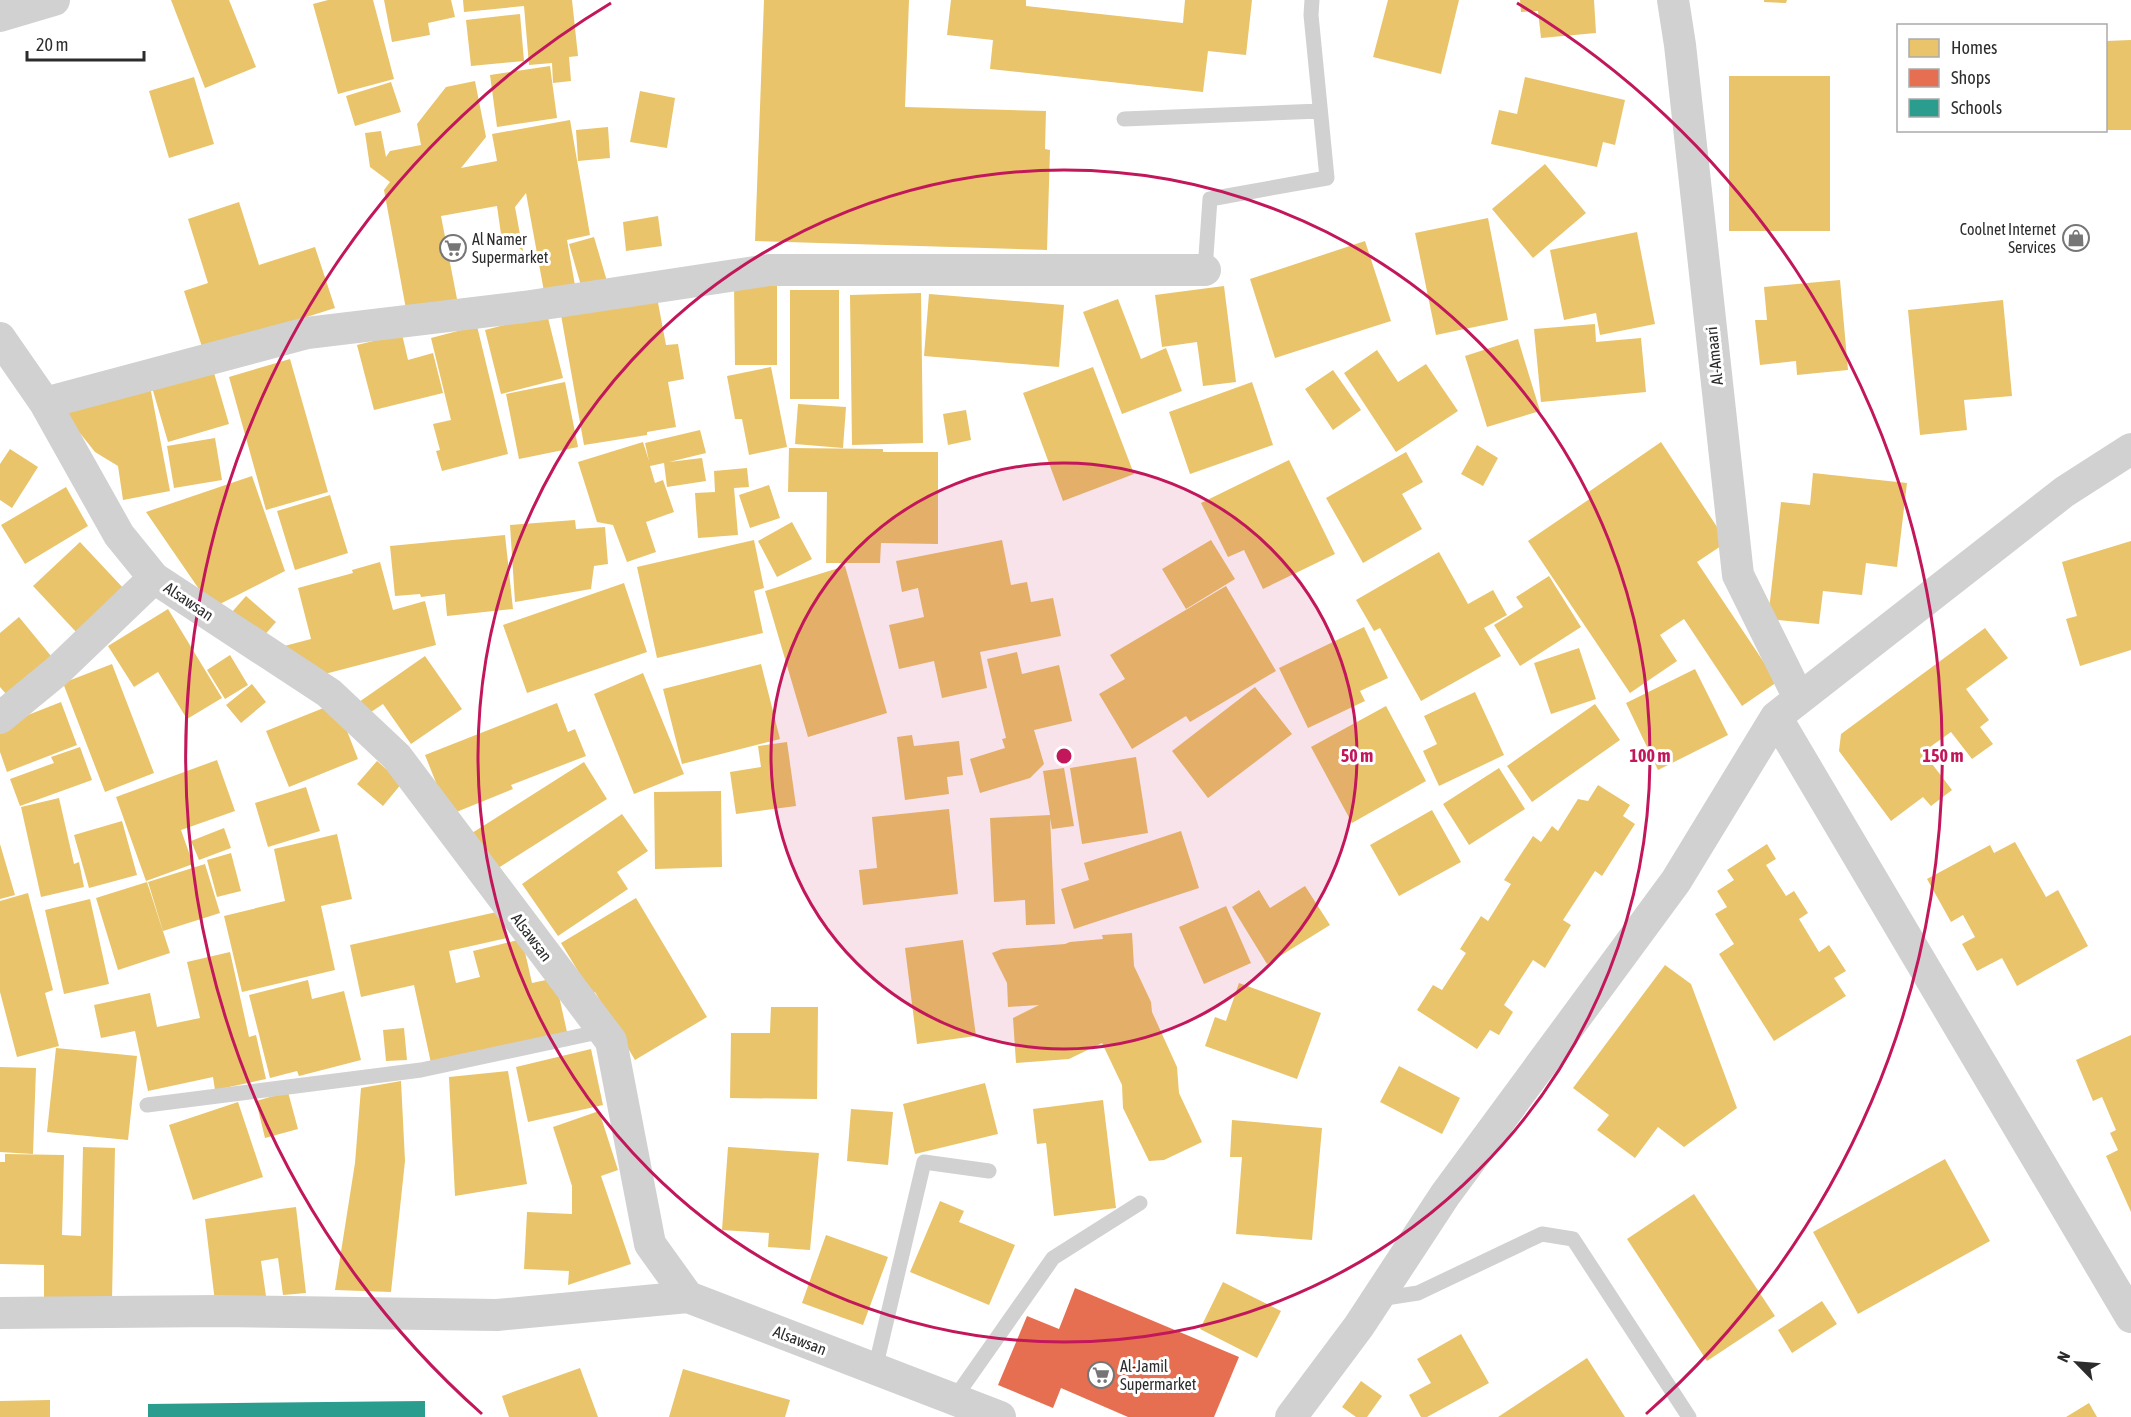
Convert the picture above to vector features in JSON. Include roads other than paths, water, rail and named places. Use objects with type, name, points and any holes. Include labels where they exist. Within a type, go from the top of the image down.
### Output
[{"type":"street","points":[[0,16],[54,0]]},
{"type":"street","name":"Al-Amaari","points":[[1673,0],[1680,45],[1738,575],[1788,707],[2131,1317]]},
{"type":"street","points":[[45,403],[307,333],[524,307],[769,270],[1205,270]]},
{"type":"street","points":[[0,338],[45,403],[119,535],[154,578]]},
{"type":"street","points":[[1291,1417],[1359,1326],[1445,1195],[1676,881],[1788,707],[2064,492],[2131,449]]},
{"type":"street","name":"Alsawsan","points":[[0,718],[56,672],[154,578],[329,693],[397,757],[610,1041],[650,1244],[688,1296],[1000,1417]]},
{"type":"street","points":[[0,1313],[219,1311],[497,1315],[688,1296]]},
{"type":"lane","points":[[1205,270],[1210,199],[1327,178],[1311,15],[1312,0]]},
{"type":"lane","points":[[1124,119],[1320,111]]},
{"type":"lane","points":[[147,1105],[422,1070],[603,1031]]},
{"type":"lane","points":[[875,1369],[924,1162],[989,1171]]},
{"type":"lane","points":[[954,1399],[1053,1258],[1140,1203]]},
{"type":"lane","points":[[1377,1299],[1418,1293],[1542,1234],[1573,1239],[1689,1417]]},
{"type":"place","name":"Coolnet Internet Services","points":[[2076,238]]},
{"type":"place","name":"Al Namer Supermarket","points":[[453,248]]},
{"type":"place","name":"Al-Jamil Supermarket","points":[[1101,1375]]}]
